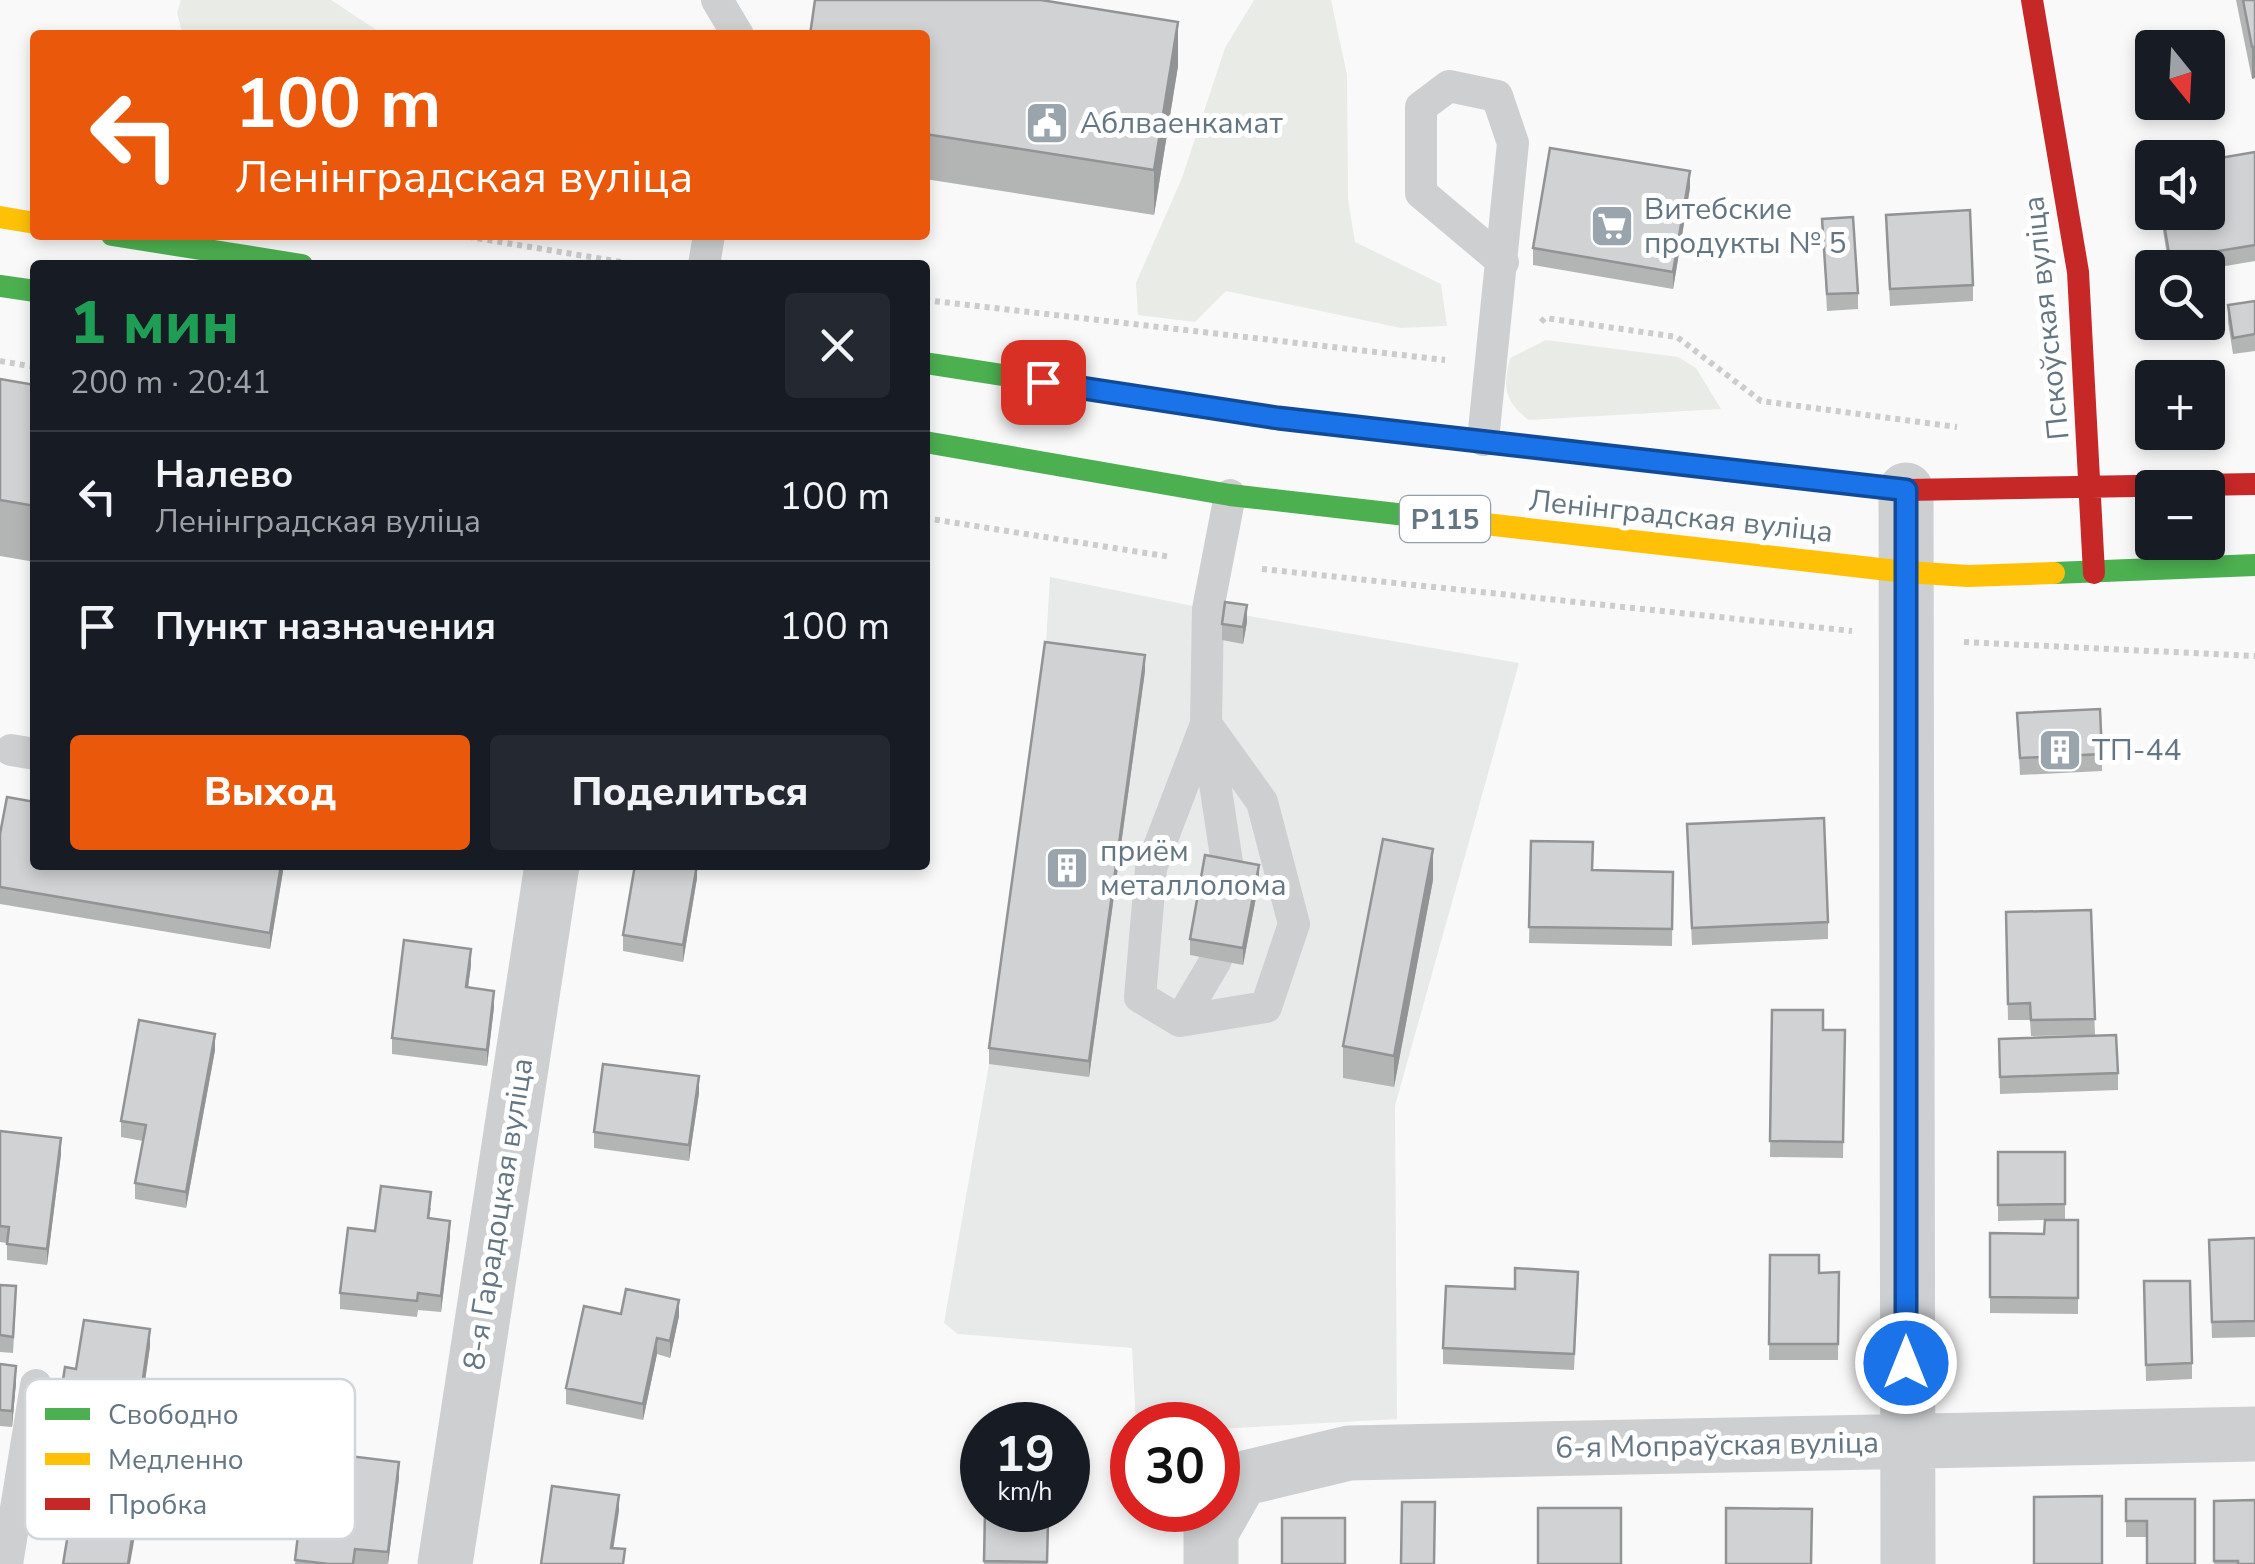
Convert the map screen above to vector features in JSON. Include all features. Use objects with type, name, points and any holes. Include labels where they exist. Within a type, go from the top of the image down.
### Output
[{"type":"main road","name":"Пскоўская вуліца","points":[[2032,0],[2078,272],[2094,573]]},
{"type":"main road","points":[[0,217],[30,222]]},
{"type":"main road","points":[[144,240],[270,260]]},
{"type":"main road","points":[[0,286],[30,291]]},
{"type":"main road","name":"Ленінградская вуліца","points":[[930,364],[1278,418],[1906,490],[2255,484]]},
{"type":"main road","name":"Ленінградская вуліца","points":[[930,443],[1230,495],[1906,572],[1968,576],[2255,566]]},
{"type":"street","points":[[1906,490],[1908,1564]]},
{"type":"street","name":"8-я Гарадоцкая вуліца","points":[[445,1564],[551,870]]},
{"type":"street","name":"6-я Мопраўская вуліца","points":[[1211,1564],[1212,1532],[1241,1480],[1348,1453],[2255,1434]]},
{"type":"lane","points":[[716,0],[735,30]]},
{"type":"lane","points":[[1484,440],[1503,262],[1512,144],[1497,96],[1450,86],[1421,107],[1420,193],[1503,262]]},
{"type":"lane","points":[[1229,876],[1206,724],[1208,609],[1230,495]]},
{"type":"lane","points":[[1206,724],[1262,802],[1294,924],[1266,1007],[1180,1021],[1140,997],[1151,868],[1206,724]]},
{"type":"lane","points":[[1180,1021],[1216,960]]},
{"type":"lane","points":[[7,1564],[25,1453]]},
{"type":"path","points":[[488,240],[609,260]]},
{"type":"path","points":[[0,361],[30,366]]},
{"type":"path","points":[[930,519],[1216,564],[1907,639],[2255,656]]},
{"type":"shaded area","points":[[181,0],[331,0],[376,30],[182,30],[177,13]]},
{"type":"shaded area","points":[[1254,0],[1331,0],[1347,75],[1348,199],[1355,242],[1441,284],[1447,326],[1401,328],[1226,291],[1195,322],[1138,315],[1136,283],[1182,178],[1225,48]]},
{"type":"shaded area","points":[[1546,340],[1678,357],[1696,368],[1721,409],[1529,420],[1510,400],[1506,378],[1510,358]]},
{"type":"shaded area","points":[[1050,577],[1519,663],[1395,1106],[1397,1419],[1240,1428],[1240,1402],[1135,1402],[1132,1348],[958,1334],[944,1323],[989,1064],[1045,658]]},
{"type":"building","name":"Аблваенкамат","points":[[815,0],[1041,0],[1178,22],[1154,170],[930,135],[930,30],[811,30]]},
{"type":"building","points":[[2243,0],[2255,0],[2255,47],[2252,47]]},
{"type":"building","name":"Витебские продукты № 5","points":[[1550,148],[1690,171],[1673,272],[1533,248]]},
{"type":"building","points":[[2255,152],[2255,245],[2225,250],[2168,250],[2165,230],[2225,230],[2225,157]]},
{"type":"building","points":[[1970,210],[1973,285],[1890,289],[1886,215]]},
{"type":"building","points":[[1853,217],[1858,293],[1827,294],[1822,219]]},
{"type":"building","points":[[2255,301],[2255,334],[2233,338],[2228,305]]},
{"type":"building","points":[[0,379],[30,384],[30,505],[0,500]]},
{"type":"building","points":[[1225,602],[1247,605],[1243,627],[1222,624]]},
{"type":"building","name":"приём металлолома","points":[[1045,642],[1145,655],[1089,1061],[989,1048]]},
{"type":"building","name":"ТП-44","points":[[2100,709],[2102,754],[2020,758],[2017,713]]},
{"type":"building","points":[[7,797],[30,801],[30,870],[280,870],[270,933],[0,887],[0,834]]},
{"type":"building","points":[[1824,818],[1828,922],[1692,928],[1687,824]]},
{"type":"building","points":[[1383,839],[1433,849],[1394,1056],[1343,1046]]},
{"type":"building","points":[[1531,841],[1593,842],[1592,870],[1673,872],[1672,929],[1529,927]]},
{"type":"building","points":[[1205,855],[1259,865],[1243,948],[1190,939]]},
{"type":"building","points":[[634,870],[696,870],[683,945],[623,935]]},
{"type":"building","points":[[2091,910],[2095,1019],[2031,1020],[2030,1003],[2008,1004],[2006,912]]},
{"type":"building","points":[[404,940],[471,949],[466,987],[494,991],[487,1050],[392,1038]]},
{"type":"building","points":[[1772,1010],[1823,1010],[1823,1030],[1845,1030],[1843,1142],[1770,1141]]},
{"type":"building","points":[[139,1020],[215,1034],[186,1192],[135,1183],[146,1125],[121,1121]]},
{"type":"building","points":[[2116,1035],[2118,1073],[2000,1077],[1999,1039]]},
{"type":"building","points":[[603,1064],[699,1076],[689,1145],[594,1132]]},
{"type":"building","points":[[0,1131],[61,1138],[47,1249],[7,1244],[9,1227],[0,1226]]},
{"type":"building","points":[[1998,1152],[2065,1152],[2065,1204],[1998,1205]]},
{"type":"building","points":[[381,1186],[431,1192],[428,1218],[450,1221],[441,1296],[418,1293],[417,1301],[340,1293],[348,1228],[375,1231]]},
{"type":"building","points":[[2045,1220],[2078,1220],[2078,1298],[1990,1297],[1990,1233],[2044,1234]]},
{"type":"building","points":[[2255,1238],[2255,1321],[2212,1322],[2209,1240]]},
{"type":"building","points":[[1770,1255],[1819,1255],[1819,1273],[1839,1272],[1838,1344],[1769,1344]]},
{"type":"building","points":[[1515,1268],[1578,1272],[1574,1354],[1443,1348],[1446,1286],[1515,1289]]},
{"type":"building","points":[[2144,1281],[2190,1281],[2192,1363],[2146,1365]]},
{"type":"building","points":[[0,1285],[16,1286],[13,1337],[0,1335]]},
{"type":"building","points":[[626,1289],[679,1300],[670,1341],[657,1338],[643,1404],[566,1388],[584,1306],[621,1314]]},
{"type":"building","points":[[84,1320],[150,1329],[143,1379],[63,1379],[65,1367],[76,1369]]},
{"type":"building","points":[[0,1364],[16,1366],[12,1411],[0,1410]]},
{"type":"building","points":[[355,1457],[399,1462],[388,1552],[355,1549],[353,1564],[295,1560],[298,1539],[355,1539]]},
{"type":"building","points":[[552,1486],[619,1495],[611,1548],[625,1549],[623,1564],[541,1564]]},
{"type":"building","points":[[2102,1496],[2102,1564],[2034,1564],[2034,1497]]},
{"type":"building","points":[[2126,1499],[2195,1499],[2195,1564],[2147,1564],[2147,1521],[2126,1521]]},
{"type":"building","points":[[2255,1500],[2255,1564],[2214,1561],[2214,1501]]},
{"type":"building","points":[[1402,1502],[1435,1502],[1434,1564],[1401,1564]]},
{"type":"building","points":[[1538,1508],[1621,1508],[1621,1564],[1538,1564]]},
{"type":"building","points":[[1726,1508],[1812,1509],[1811,1564],[1726,1564]]},
{"type":"building","points":[[1282,1518],[1345,1518],[1345,1564],[1282,1564]]},
{"type":"building","points":[[985,1532],[1048,1532],[1047,1562],[984,1561]]},
{"type":"building","points":[[67,1539],[132,1539],[128,1564],[63,1564]]},
{"type":"traffic: fast","points":[[144,240],[270,260]]},
{"type":"traffic: fast","points":[[0,286],[30,290]]},
{"type":"traffic: fast","points":[[930,364],[1279,418],[1724,469]]},
{"type":"traffic: fast","points":[[930,443],[1230,495],[1441,519]]},
{"type":"traffic: fast","points":[[2054,573],[2255,565]]},
{"type":"traffic: slow","points":[[0,217],[30,222]]},
{"type":"traffic: slow","points":[[1441,519],[1906,572],[1968,576],[2054,573]]},
{"type":"traffic: jam","points":[[2032,0],[2078,272],[2094,573]]},
{"type":"traffic: jam","points":[[1724,469],[1906,490],[2255,484]]},
{"type":"place","name":"Аблваенкамат","points":[[1047,123]]},
{"type":"place","name":"Витебские продукты № 5","points":[[1612,226]]},
{"type":"place","name":"ТП-44","points":[[2060,750]]},
{"type":"place","name":"приём металлолома","points":[[1067,868]]},
{"type":"route","points":[[1043,382],[1278,418],[1774,471],[1906,490],[1906,1363]]}]
